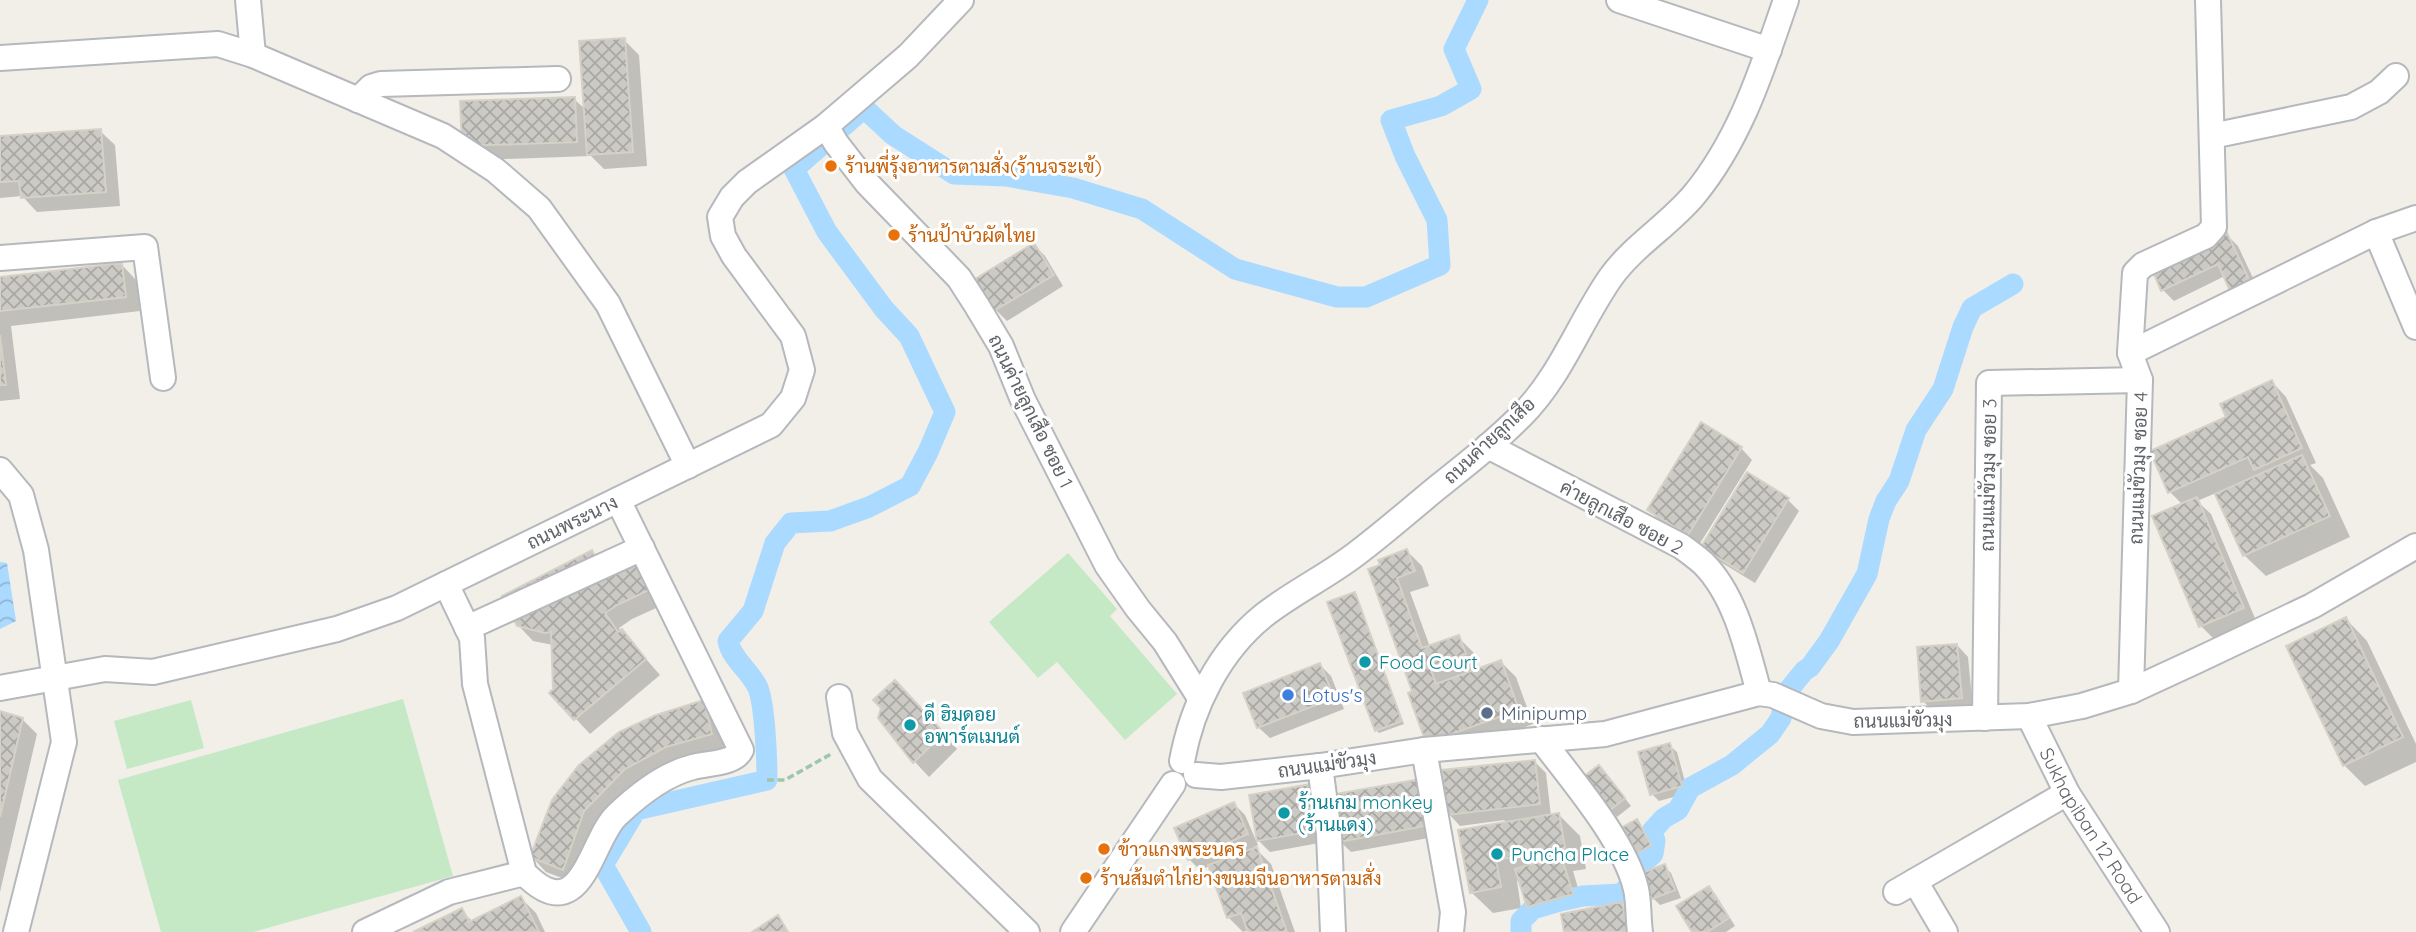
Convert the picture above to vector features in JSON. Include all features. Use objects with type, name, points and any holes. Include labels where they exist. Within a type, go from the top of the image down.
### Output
[{"type":"street","points":[[248,0],[253,55]]},
{"type":"street","points":[[831,134],[961,0]]},
{"type":"street","points":[[1619,0],[1769,50]]},
{"type":"street","name":"ถนนค่ายลูกเสือ","points":[[1184,773],[1187,733],[1200,698],[1225,657],[1263,616],[1354,555],[1488,446],[1524,413],[1549,380],[1622,262],[1693,196],[1729,145],[1751,102],[1786,0]]},
{"type":"street","name":"ถนนแม่ขัวมุง ซอย 4","points":[[2131,691],[2140,380],[2130,354],[2135,273],[2143,265],[2206,236],[2214,227],[2208,0]]},
{"type":"street","points":[[0,58],[218,44],[253,55],[443,136],[495,170],[539,208],[608,304],[688,466]]},
{"type":"street","points":[[2212,136],[2351,107],[2379,92],[2396,76]]},
{"type":"street","points":[[358,100],[371,87],[381,84],[558,79]]},
{"type":"street","name":"ถนนพระนาง","points":[[0,688],[104,669],[153,671],[337,629],[397,608],[771,425],[793,398],[802,370],[793,336],[734,256],[723,236],[720,218],[732,197],[747,182],[831,134]]},
{"type":"street","name":"ถนนค่ายลูกเสือ ซอย 1","points":[[831,134],[867,183],[959,278],[978,306],[1001,345],[1023,400],[1107,565],[1165,642],[1200,698]]},
{"type":"street","points":[[2130,354],[2376,232],[2416,218]]},
{"type":"street","points":[[2376,232],[2416,327]]},
{"type":"street","points":[[0,258],[145,247],[163,378]]},
{"type":"street","name":"ถนนแม่ขัวมุง ซอย 3","points":[[1984,718],[1989,383],[2140,380]]},
{"type":"street","name":"ค่ายลูกเสือ ซอย 2","points":[[1488,446],[1681,546],[1703,563],[1719,584],[1733,611],[1759,693]]},
{"type":"street","points":[[0,470],[36,550],[57,679],[64,742],[16,932]]},
{"type":"street","points":[[446,584],[472,638],[475,684],[524,873],[542,891],[549,894],[556,895],[572,889],[584,878],[615,817],[668,775],[691,767],[732,759],[740,753],[741,746],[618,500]]},
{"type":"street","name":"ถนนแม่ขัวมุง","points":[[1184,773],[1221,777],[1320,766],[1424,750],[1605,734],[1759,693],[1773,695],[1821,716],[1853,722],[2029,716],[2082,706],[2131,691],[2312,606],[2416,546]]},
{"type":"street","points":[[467,628],[642,548]]},
{"type":"street","points":[[839,696],[845,733],[870,779],[1027,932]]},
{"type":"street","name":"Sukhapiban 12 Road","points":[[2029,716],[2067,793],[2157,932]]},
{"type":"street","points":[[1541,739],[1589,801],[1622,854],[1636,888],[1640,932]]},
{"type":"street","points":[[1424,750],[1453,912],[1451,932]]},
{"type":"street","points":[[1320,766],[1329,834],[1333,932]]},
{"type":"street","points":[[1073,932],[1184,773]]},
{"type":"street","points":[[1945,932],[1906,887],[2067,793]]},
{"type":"street","points":[[365,932],[449,892],[524,873]]},
{"type":"path","points":[[767,780],[785,779],[850,743]]},
{"type":"green space","points":[[1068,553],[1117,609],[1110,616],[1177,694],[1125,740],[1057,662],[1038,678],[989,622]]},
{"type":"green space","points":[[403,699],[453,876],[253,932],[161,932],[118,780]]},
{"type":"green space","points":[[191,700],[204,748],[127,769],[114,721]]},
{"type":"water","points":[[0,562],[7,563],[16,621],[0,629]]},
{"type":"building","points":[[625,38],[633,152],[587,155],[579,41]]},
{"type":"building","points":[[575,97],[577,142],[462,146],[460,101]]},
{"type":"building","points":[[101,129],[106,192],[21,198],[19,181],[0,182],[0,136]]},
{"type":"building","points":[[2227,233],[2251,284],[2231,293],[2218,264],[2161,291],[2152,269]]},
{"type":"building","points":[[1034,243],[1054,275],[994,311],[975,279]]},
{"type":"building","points":[[122,263],[126,297],[0,311],[0,277]]},
{"type":"building","points":[[0,335],[6,385],[0,385]]},
{"type":"building","points":[[2272,380],[2302,448],[2254,470],[2248,457],[2168,493],[2150,451],[2226,417],[2220,404]]},
{"type":"building","points":[[1701,422],[1742,447],[1688,535],[1647,510]]},
{"type":"building","points":[[2302,455],[2330,516],[2243,556],[2215,494]]},
{"type":"building","points":[[1747,472],[1789,498],[1743,573],[1701,547]]},
{"type":"building","points":[[2197,497],[2244,608],[2199,627],[2152,516]]},
{"type":"building","points":[[1407,549],[1415,571],[1397,578],[1422,648],[1459,635],[1466,654],[1430,667],[1436,684],[1501,660],[1519,710],[1426,743],[1408,693],[1412,691],[1368,569],[1380,565],[1378,560]]},
{"type":"building","points":[[592,550],[599,565],[633,550],[651,589],[605,613],[618,632],[622,629],[646,659],[574,720],[549,693],[553,689],[551,632],[517,626],[502,596]]},
{"type":"building","name":"Food Court","points":[[1355,592],[1402,721],[1375,731],[1327,602]]},
{"type":"building","points":[[2346,617],[2403,737],[2343,766],[2286,646]]},
{"type":"building","points":[[1957,644],[1962,698],[1921,702],[1917,647]]},
{"type":"building","name":"Lotus's","points":[[1320,663],[1334,698],[1257,728],[1243,693]]},
{"type":"building","name":"ดี ฮิมดอย อพาร์ตเมนต์","points":[[895,680],[944,733],[913,763],[878,718],[881,708],[873,700]]},
{"type":"building","points":[[704,700],[712,734],[666,747],[625,769],[584,811],[563,870],[530,857],[552,800],[579,765],[619,732],[656,715]]},
{"type":"building","points":[[0,711],[23,718],[0,817]]},
{"type":"building","points":[[1670,743],[1682,786],[1650,795],[1638,752]]},
{"type":"building","points":[[1535,760],[1540,804],[1447,815],[1442,770]]},
{"type":"building","points":[[1599,765],[1625,798],[1609,811],[1583,777]]},
{"type":"building","points":[[1421,779],[1430,825],[1339,842],[1330,795]]},
{"type":"building","name":"ร้านเกม monkey (ร้านแดง)","points":[[1311,784],[1319,830],[1257,841],[1249,795]]},
{"type":"building","points":[[1234,802],[1248,834],[1188,860],[1174,828]]},
{"type":"building","name":"Puncha Place","points":[[1559,813],[1565,848],[1496,860],[1501,887],[1470,893],[1458,830]]},
{"type":"building","points":[[1637,819],[1651,845],[1636,854],[1621,828]]},
{"type":"building","points":[[1257,847],[1287,932],[1248,932],[1241,913],[1227,918],[1208,865]]},
{"type":"building","points":[[1561,855],[1573,894],[1527,907],[1515,869]]},
{"type":"building","points":[[1665,864],[1675,890],[1652,899],[1642,873]]},
{"type":"building","points":[[1709,886],[1729,918],[1707,932],[1692,932],[1676,906]]},
{"type":"building","points":[[521,896],[539,932],[413,932],[462,908],[469,922]]},
{"type":"building","points":[[1622,902],[1628,932],[1564,932],[1561,914]]},
{"type":"building","points":[[778,915],[788,932],[752,932]]},
{"type":"waterway","points":[[641,932],[603,865],[636,810],[767,780],[760,693],[728,641],[753,611],[775,543],[791,523],[830,521],[869,507],[910,486],[945,412],[909,336],[884,309],[827,232],[794,169],[864,108],[893,135],[954,174],[1006,176],[1073,188],[1142,209],[1235,269],[1337,297],[1366,297],[1440,265],[1437,220],[1405,156],[1391,120],[1441,106],[1471,89],[1454,49],[1478,0]]},
{"type":"waterway","points":[[1787,692],[1829,641],[1867,574],[1879,519],[1886,501],[1899,481],[1916,430],[1943,389],[1972,308],[2013,284]]},
{"type":"waterway","points":[[1521,932],[1521,921],[1533,909],[1583,896],[1621,894],[1633,882],[1638,867],[1653,854],[1655,841],[1652,831],[1664,818],[1678,810],[1690,788],[1732,765],[1770,734],[1781,718],[1783,707]]},
{"type":"place","name":"ร้านพี่รุ้งอาหารตามสั่ง(ร้านจระเข้)","points":[[831,166]]},
{"type":"place","name":"ร้านป้าบัวผัดไทย","points":[[894,235]]},
{"type":"place","name":"Food Court","points":[[1365,662]]},
{"type":"place","name":"Lotus's","points":[[1288,695]]},
{"type":"place","name":"Minipump","points":[[1487,713]]},
{"type":"place","name":"ดี ฮิมดอย อพาร์ตเมนต์","points":[[910,725]]},
{"type":"place","name":"ร้านเกม monkey (ร้านแดง)","points":[[1284,813]]},
{"type":"place","name":"ข้าวแกงพระนคร","points":[[1104,849]]},
{"type":"place","name":"Puncha Place","points":[[1497,854]]},
{"type":"place","name":"ร้านส้มตำไก่ย่างขนมจีนอาหารตามสั่ง","points":[[1086,878]]}]
